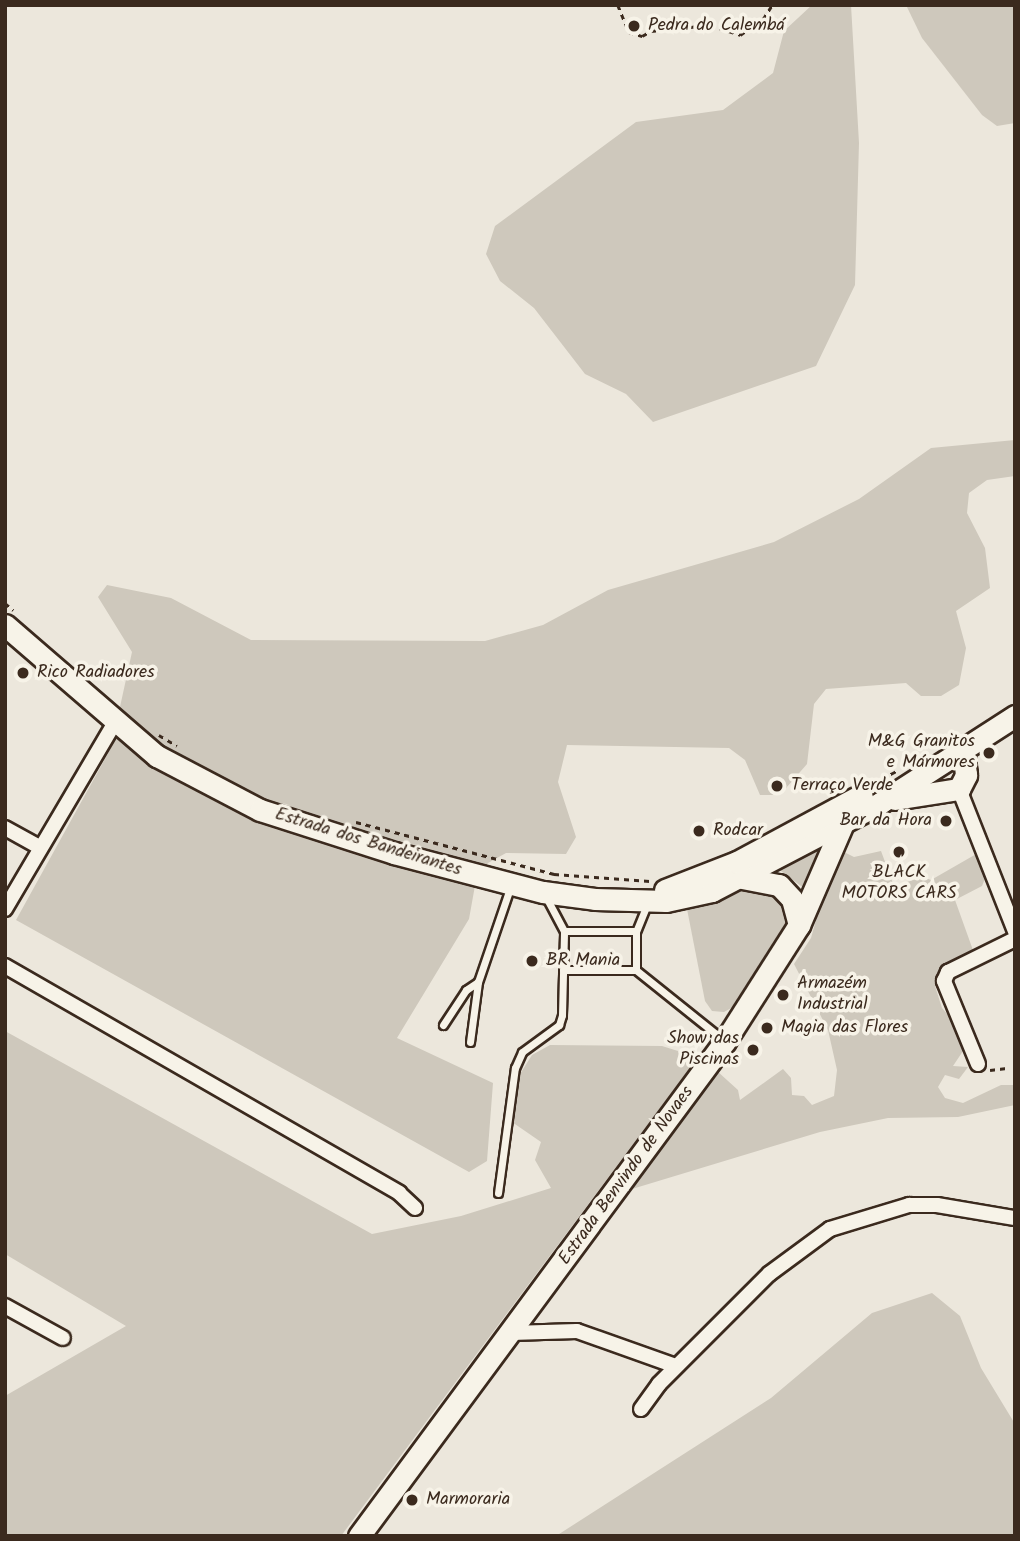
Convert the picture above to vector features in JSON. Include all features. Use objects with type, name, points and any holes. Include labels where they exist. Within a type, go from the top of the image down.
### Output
[{"type":"main road","name":"Estrada dos Bandeirantes","points":[[10,619],[116,722],[157,756],[260,810],[544,892],[648,902],[688,898],[740,878],[842,824],[871,794]]},
{"type":"main road","name":"Estrada dos Bandeirantes","points":[[622,900],[702,878],[871,794],[947,764],[963,748],[1015,716]]},
{"type":"main road","points":[[871,794],[959,789],[967,775],[963,748]]},
{"type":"main road","name":"Estrada Benvindo de Novaes","points":[[359,1536],[725,1041],[799,925],[842,824]]},
{"type":"main road","points":[[740,878],[757,877],[779,885],[792,899],[799,925]]},
{"type":"street","points":[[5,909],[39,847],[116,722]]},
{"type":"street","points":[[959,789],[1015,931]]},
{"type":"street","points":[[5,828],[39,847]]},
{"type":"street","points":[[978,1064],[944,981],[948,972],[1015,939]]},
{"type":"street","points":[[5,966],[398,1193],[415,1209]]},
{"type":"street","points":[[641,1409],[676,1366],[769,1273],[830,1229],[916,1205],[1015,1218]]},
{"type":"street","points":[[9,1313],[63,1338]]},
{"type":"street","points":[[511,1333],[577,1331],[676,1366]]},
{"type":"lane","points":[[470,1042],[478,982],[512,884]]},
{"type":"lane","points":[[498,1194],[515,1068],[534,1041],[559,1025],[564,931],[544,892]]},
{"type":"lane","points":[[636,970],[636,931],[648,902]]},
{"type":"lane","points":[[564,931],[636,931]]},
{"type":"lane","points":[[564,970],[636,970],[725,1041]]},
{"type":"lane","points":[[443,1025],[466,990],[478,982]]},
{"type":"path","points":[[618,5],[629,32],[642,36],[651,31],[710,25],[740,35],[763,19],[772,5]]},
{"type":"path","points":[[5,603],[10,619]]},
{"type":"path","points":[[149,728],[180,748]]},
{"type":"path","points":[[871,794],[907,765]]},
{"type":"path","points":[[348,821],[554,874],[660,881]]},
{"type":"path","points":[[978,1064],[989,1070],[1007,1068]]},
{"type":"shaded area","points":[[812,5],[851,5],[859,143],[855,285],[816,366],[653,422],[626,394],[585,374],[534,308],[500,281],[486,254],[495,226],[636,122],[723,110],[773,73],[784,31]]},
{"type":"shaded area","points":[[906,5],[1015,5],[1015,123],[997,126],[982,115],[922,38]]},
{"type":"shaded area","points":[[1015,440],[1015,476],[987,480],[969,493],[967,513],[985,548],[990,588],[956,611],[966,648],[959,685],[941,696],[921,696],[906,683],[826,689],[814,704],[807,764],[780,795],[760,795],[745,760],[729,748],[567,745],[558,782],[576,837],[566,854],[506,853],[488,863],[476,880],[469,919],[397,1038],[493,1083],[487,1161],[469,1172],[16,920],[111,748],[132,652],[98,597],[107,585],[171,598],[251,640],[485,641],[543,625],[608,590],[774,542],[859,499],[931,448]]},
{"type":"shaded area","points":[[834,833],[805,889],[773,865]]},
{"type":"shaded area","points":[[881,851],[894,886],[923,877],[931,880],[978,853],[986,876],[982,886],[955,900],[974,953],[936,974],[935,986],[942,1008],[955,1023],[963,1051],[953,1066],[968,1067],[959,1079],[945,1075],[938,1087],[945,1098],[963,1103],[1001,1085],[1015,1085],[1015,1105],[958,1117],[888,1118],[820,1132],[632,1189],[717,1071],[738,1090],[740,1100],[783,1069],[791,1078],[792,1095],[804,1096],[812,1105],[834,1096],[837,1070],[828,1030],[794,964],[811,938],[823,895],[844,852],[854,857]]},
{"type":"shaded area","points":[[763,884],[784,894],[789,926],[735,1006],[724,1012],[712,1011],[705,1001],[687,909],[693,903]]},
{"type":"shaded area","points":[[5,1031],[372,1234],[461,1216],[551,1188],[535,1160],[541,1142],[512,1122],[520,1074],[532,1055],[550,1045],[662,1046],[678,1051],[692,1065],[341,1536],[5,1536],[5,1396],[126,1326],[5,1254]]},
{"type":"shaded area","points":[[932,1293],[960,1316],[981,1368],[1015,1424],[1015,1536],[556,1536],[771,1398],[872,1313]]},
{"type":"place","name":"Pedra do Calembá","points":[[634,26]]},
{"type":"place","name":"Rico Radiadores","points":[[23,673]]},
{"type":"place","name":"M&G Granitos e Mármores","points":[[989,753]]},
{"type":"place","name":"Terraço Verde","points":[[777,786]]},
{"type":"place","name":"Bar da Hora","points":[[946,821]]},
{"type":"place","name":"Rodcar","points":[[699,831]]},
{"type":"place","name":"BLACK MOTORS CARS","points":[[899,852]]},
{"type":"place","name":"BR Mania","points":[[532,961]]},
{"type":"place","name":"Armazém Industrial","points":[[783,995]]},
{"type":"place","name":"Magia das Flores","points":[[767,1028]]},
{"type":"place","name":"Show das Piscinas","points":[[753,1050]]},
{"type":"place","name":"Marmoraria","points":[[412,1500]]}]
